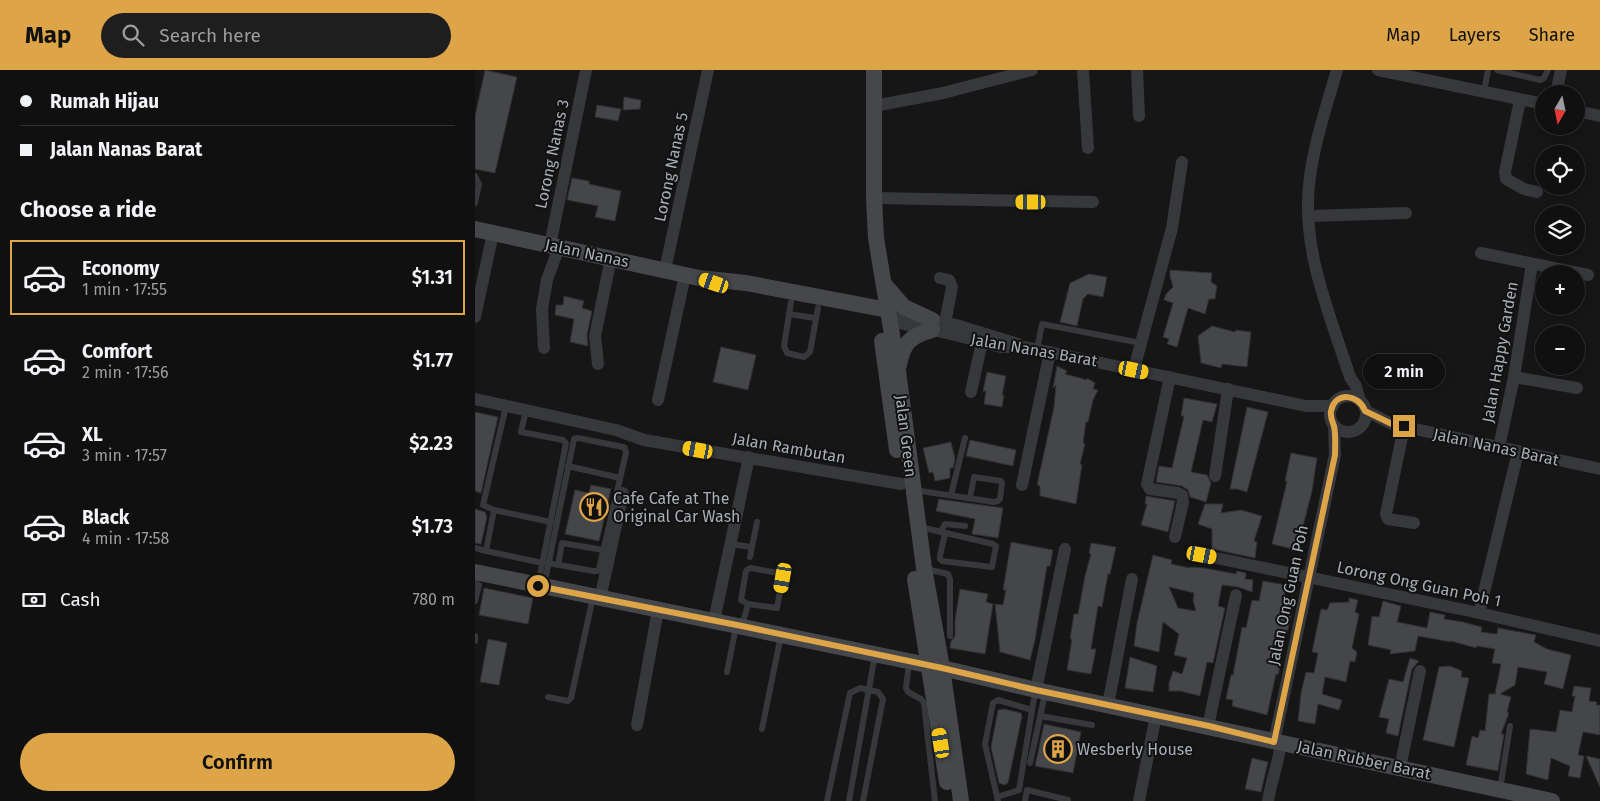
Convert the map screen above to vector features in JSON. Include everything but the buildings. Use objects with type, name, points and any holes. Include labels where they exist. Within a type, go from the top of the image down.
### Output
[{"type":"main road","name":"Jalan Green","points":[[863,70],[863,200],[883,315],[935,667],[961,801]]},
{"type":"main road","name":"Jalan Green","points":[[874,70],[874,198],[883,282],[883,315],[898,372],[907,487],[919,527],[951,801]]},
{"type":"main road","name":"Jalan Nanas","points":[[475,229],[692,276],[746,283],[883,315]]},
{"type":"main road","name":"Jalan Nanas","points":[[692,276],[790,308],[817,313],[883,315]]},
{"type":"main road","points":[[883,282],[903,307],[936,324]]},
{"type":"main road","points":[[898,372],[902,350],[908,341],[936,324]]},
{"type":"main road","name":"Jalan Rubber Barat","points":[[475,572],[875,654],[1551,801]]},
{"type":"street","name":"Lorong Nanas 3","points":[[544,348],[542,308],[586,70]]},
{"type":"street","name":"Lorong Nanas 5","points":[[665,270],[708,70]]},
{"type":"street","points":[[874,106],[943,93],[1001,74],[1031,70]]},
{"type":"street","points":[[1083,70],[1088,148]]},
{"type":"street","points":[[1137,70],[1139,116]]},
{"type":"street","points":[[1337,70],[1314,150],[1309,186],[1309,231],[1316,270],[1350,378],[1356,386],[1363,406],[1366,417],[1357,429],[1342,431],[1333,423],[1331,411],[1337,400],[1344,397],[1355,398],[1363,406]]},
{"type":"street","points":[[1378,70],[1535,102]]},
{"type":"street","points":[[1558,85],[1561,70]]},
{"type":"street","points":[[1520,100],[1505,172],[1506,179],[1524,189],[1535,192]]},
{"type":"street","points":[[1585,113],[1600,116]]},
{"type":"street","points":[[1134,370],[1172,228],[1182,162]]},
{"type":"street","points":[[874,198],[1093,202]]},
{"type":"street","points":[[1309,216],[1406,213]]},
{"type":"street","points":[[475,316],[493,233]]},
{"type":"street","name":"Jalan Happy Garden","points":[[1481,253],[1588,275]]},
{"type":"street","points":[[598,364],[595,336],[611,258]]},
{"type":"street","name":"Jalan Happy Garden","points":[[1499,447],[1514,376],[1532,264]]},
{"type":"street","points":[[657,400],[692,276]]},
{"type":"street","points":[[936,324],[951,287],[949,280],[940,278]]},
{"type":"street","points":[[883,315],[936,324],[1031,348]]},
{"type":"street","name":"Jalan Nanas Barat","points":[[936,324],[982,342],[1001,347],[1031,348],[1306,406],[1333,406]]},
{"type":"street","points":[[971,392],[982,342]]},
{"type":"street","points":[[1022,485],[1050,352]]},
{"type":"street","points":[[1514,376],[1577,388]]},
{"type":"street","points":[[1171,377],[1147,484],[1150,489],[1182,495],[1183,502],[1175,537]]},
{"type":"street","points":[[1344,397],[1350,378]]},
{"type":"street","points":[[1215,476],[1228,390]]},
{"type":"street","name":"Jalan Rambutan","points":[[475,399],[616,430],[644,440],[749,457],[907,487]]},
{"type":"street","name":"Jalan Nanas Barat","points":[[1306,406],[1333,423]]},
{"type":"street","name":"Jalan Nanas Barat","points":[[1363,406],[1398,425],[1600,469]]},
{"type":"street","name":"Jalan Ong Guan Poh","points":[[1268,801],[1271,780],[1279,760],[1278,742],[1309,577],[1335,455],[1333,423]]},
{"type":"street","points":[[1398,425],[1387,514],[1388,518],[1414,522]]},
{"type":"street","name":"Jalan Nanas Barat","points":[[1357,429],[1398,425]]},
{"type":"street","name":"Jalan Ong Guan Poh","points":[[1335,455],[1357,429]]},
{"type":"street","points":[[1479,614],[1518,452]]},
{"type":"street","points":[[714,621],[749,457]]},
{"type":"street","points":[[597,598],[623,493]]},
{"type":"street","points":[[1040,691],[1065,548]]},
{"type":"street","name":"Lorong Ong Guan Poh 1","points":[[1202,555],[1600,641]]},
{"type":"street","points":[[1108,705],[1132,579]]},
{"type":"street","points":[[1209,726],[1236,595]]},
{"type":"street","points":[[637,725],[658,610]]},
{"type":"street","points":[[1400,768],[1420,671]]},
{"type":"street","points":[[1139,801],[1156,715]]},
{"type":"lane","points":[[1483,92],[1488,70]]},
{"type":"lane","points":[[1497,70],[1540,80],[1544,78],[1548,70]]},
{"type":"lane","points":[[475,176],[479,181],[475,200]]},
{"type":"lane","points":[[790,308],[784,346],[787,353],[804,357],[810,352],[817,313]]},
{"type":"lane","points":[[1031,348],[1042,324],[1141,343]]},
{"type":"lane","points":[[483,505],[506,406]]},
{"type":"lane","points":[[526,410],[521,432],[563,440],[566,443],[541,586]]},
{"type":"lane","points":[[475,548],[546,563],[597,571],[626,453],[625,448],[578,438],[574,439],[553,542],[546,563]]},
{"type":"lane","points":[[951,495],[965,438]]},
{"type":"lane","points":[[568,466],[620,478]]},
{"type":"lane","points":[[907,487],[970,498],[998,501],[1001,481],[974,477],[970,498]]},
{"type":"lane","points":[[475,503],[494,510],[551,522]]},
{"type":"lane","points":[[486,550],[494,510]]},
{"type":"lane","points":[[750,557],[757,522]]},
{"type":"lane","points":[[919,527],[943,532],[993,544],[996,546],[992,567],[942,562],[940,559],[943,532],[945,524],[965,526]]},
{"type":"lane","points":[[553,542],[603,550]]},
{"type":"lane","points":[[558,565],[562,543]]},
{"type":"lane","points":[[730,544],[751,547]]},
{"type":"lane","points":[[747,568],[783,574],[777,608],[748,604],[741,600],[747,568]]},
{"type":"lane","points":[[924,568],[949,574],[950,636]]},
{"type":"lane","points":[[475,583],[479,585],[475,601]]},
{"type":"lane","points":[[548,697],[568,701],[571,698],[597,598]]},
{"type":"lane","points":[[727,672],[739,626],[748,604]]},
{"type":"lane","points":[[762,729],[781,634]]},
{"type":"lane","points":[[475,636],[475,641]]},
{"type":"lane","points":[[849,801],[875,654]]},
{"type":"lane","points":[[909,662],[906,688],[907,692],[921,699],[924,703],[935,801]]},
{"type":"lane","points":[[827,801],[850,694],[860,688],[878,692],[883,699],[863,801]]},
{"type":"lane","points":[[1019,790],[1032,710],[1040,691]]},
{"type":"lane","points":[[1030,763],[1040,716],[1040,691]]},
{"type":"lane","points":[[1032,710],[999,700],[993,703],[985,744],[998,799],[1019,790],[1027,790],[1068,801]]},
{"type":"lane","points":[[1040,716],[1091,725]]},
{"type":"lane","points":[[1500,789],[1510,726]]},
{"type":"lane","points":[[1025,801],[1027,790]]},
{"type":"place","name":"Cafe Cafe at The Original Car Wash","points":[[594,507]]},
{"type":"place","name":"Wesberly House","points":[[1058,749]]},
{"type":"route","points":[[538,586],[807,639],[1209,726],[1274,742],[1335,455],[1333,425],[1331,421],[1333,406],[1337,400],[1344,397],[1355,398],[1360,401],[1365,411],[1392,424],[1404,426]]}]
